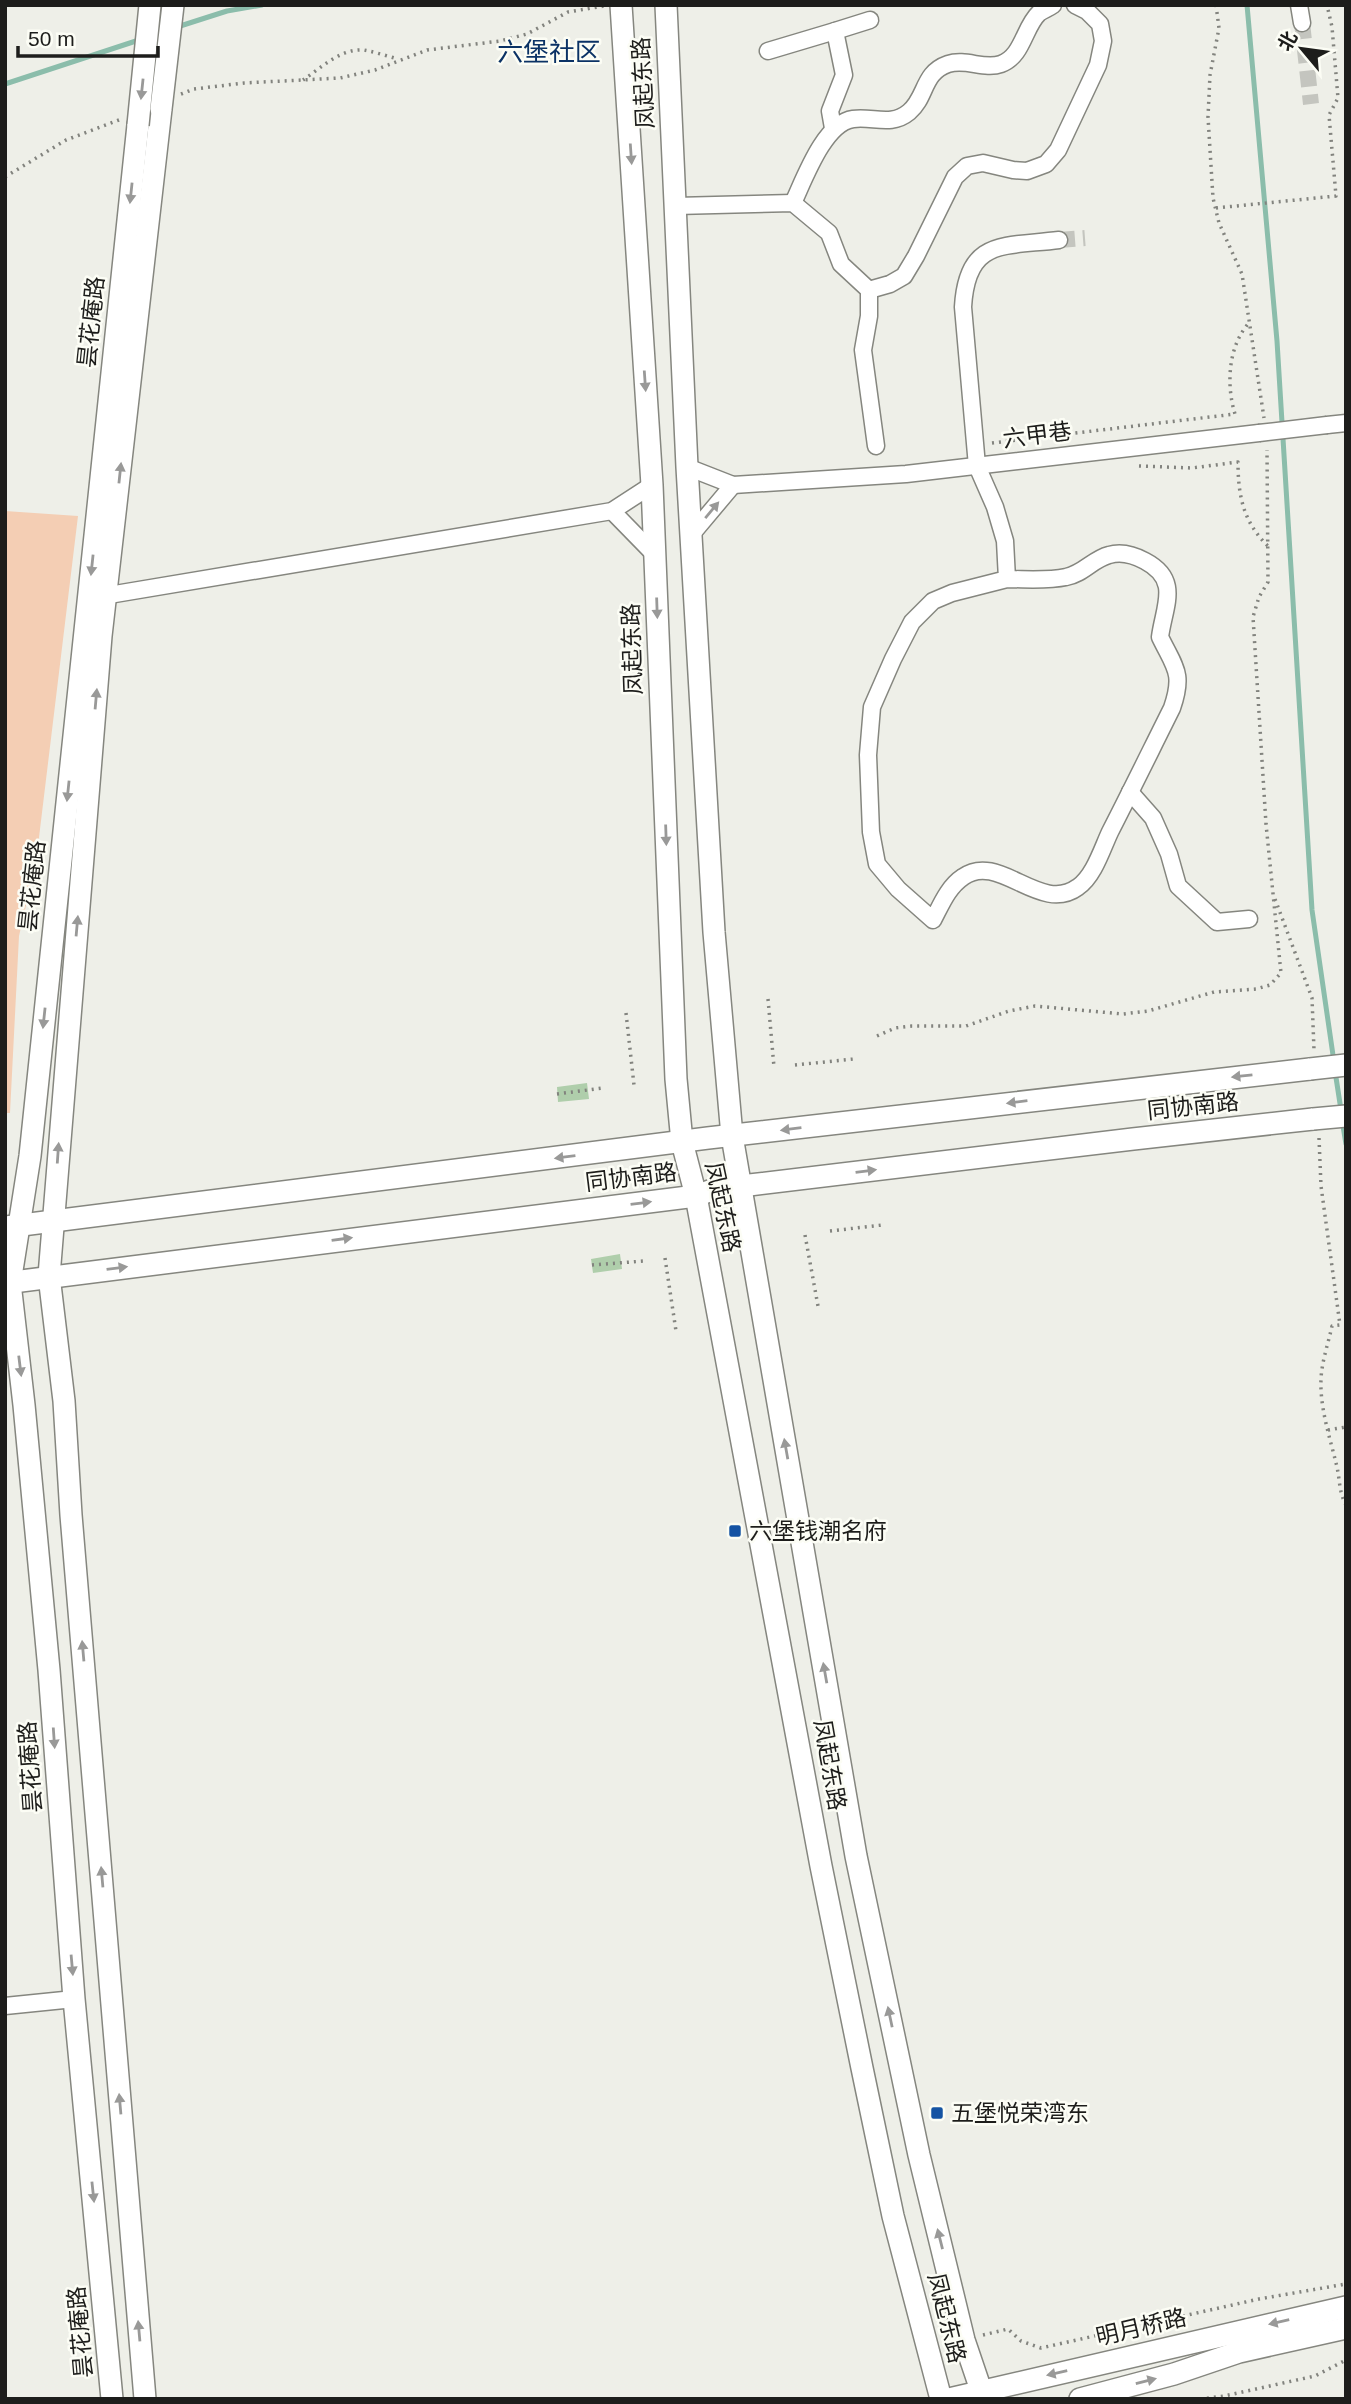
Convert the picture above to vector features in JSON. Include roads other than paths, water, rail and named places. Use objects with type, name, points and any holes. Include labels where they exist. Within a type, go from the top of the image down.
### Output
[{"type":"main road","name":"昙花庵路","points":[[145,2399],[71,1515],[64,1401],[49,1276],[129,122],[150,5]]},
{"type":"main road","name":"昙花庵路","points":[[112,2399],[74,1999],[49,1670],[24,1405],[8,1283],[12,1226],[31,1143],[97,597],[173,5]]},
{"type":"main road","name":"凤起东路","points":[[666,7],[687,467],[714,932],[732,1136],[856,1856],[919,2155],[964,2340],[982,2395]]},
{"type":"main road","name":"凤起东路","points":[[616,8],[652,485],[676,1079],[682,1142],[696,1196],[821,1866],[862,2068],[893,2216],[941,2399]]},
{"type":"main road","name":"同协南路","points":[[12,1226],[1312,1060],[1346,1065]]},
{"type":"main road","name":"同协南路","points":[[8,1283],[696,1196],[712,1190],[741,1186],[1133,1139],[1316,1126],[1346,1116]]},
{"type":"main road","name":"明月桥路","points":[[949,2399],[982,2395],[1346,2307]]},
{"type":"main road","points":[[1080,2399],[1174,2374],[1239,2352],[1346,2328]]},
{"type":"street","points":[[793,203],[813,160],[834,128],[852,118],[897,120],[911,111],[929,76],[952,62],[983,66],[1002,64],[1014,55],[1038,14],[1053,5]]},
{"type":"street","points":[[869,290],[890,284],[904,276],[955,177],[967,166],[983,163],[1027,171],[1046,164],[1058,150],[1098,65],[1103,41],[1100,23],[1087,11],[1075,5]]},
{"type":"street","points":[[1299,5],[1302,23]]},
{"type":"street","points":[[768,51],[870,20]]},
{"type":"street","points":[[834,128],[830,111],[844,75],[835,31]]},
{"type":"street","points":[[676,206],[793,203],[829,233],[841,264],[869,290],[869,316],[863,350],[876,446]]},
{"type":"street","points":[[1006,579],[1005,541],[995,507],[977,466],[963,307],[964,284],[973,265],[989,249],[1059,240]]},
{"type":"street","name":"六甲巷","points":[[687,467],[733,485],[906,474],[1346,423]]},
{"type":"street","points":[[97,597],[612,511],[652,485]]},
{"type":"street","points":[[691,535],[733,485]]},
{"type":"street","points":[[612,511],[655,555]]},
{"type":"street","points":[[1112,554],[1132,555],[1158,568],[1166,582],[1169,598],[1160,637],[1177,669],[1178,688],[1171,708],[1089,875],[1078,888],[1057,895],[979,870],[964,876],[950,890],[933,920],[898,889],[877,864],[871,832],[868,755],[872,707],[912,622],[933,601],[952,593],[1006,579],[1068,577],[1112,554]]},
{"type":"street","points":[[1130,792],[1153,818],[1169,854],[1178,887],[1217,922],[1249,919]]},
{"type":"street","points":[[5,2006],[74,1999]]},
{"type":"waterway","points":[[177,27],[227,11],[262,5]]},
{"type":"waterway","points":[[1247,5],[1277,341],[1312,910],[1334,1062]]},
{"type":"waterway","points":[[5,84],[142,39]]},
{"type":"waterway","points":[[1335,1071],[1341,1110]]},
{"type":"waterway","points":[[1342,1120],[1346,1144]]},
{"type":"tunnel","points":[[1302,23],[1311,104]]},
{"type":"tunnel","points":[[1059,240],[1085,238]]},
{"type":"place","name":"六堡钱潮名府","points":[[735,1531]]},
{"type":"place","name":"五堡悦荣湾东","points":[[937,2113]]},
{"type":"district","name":"六堡社区","points":[[549,52]]}]
